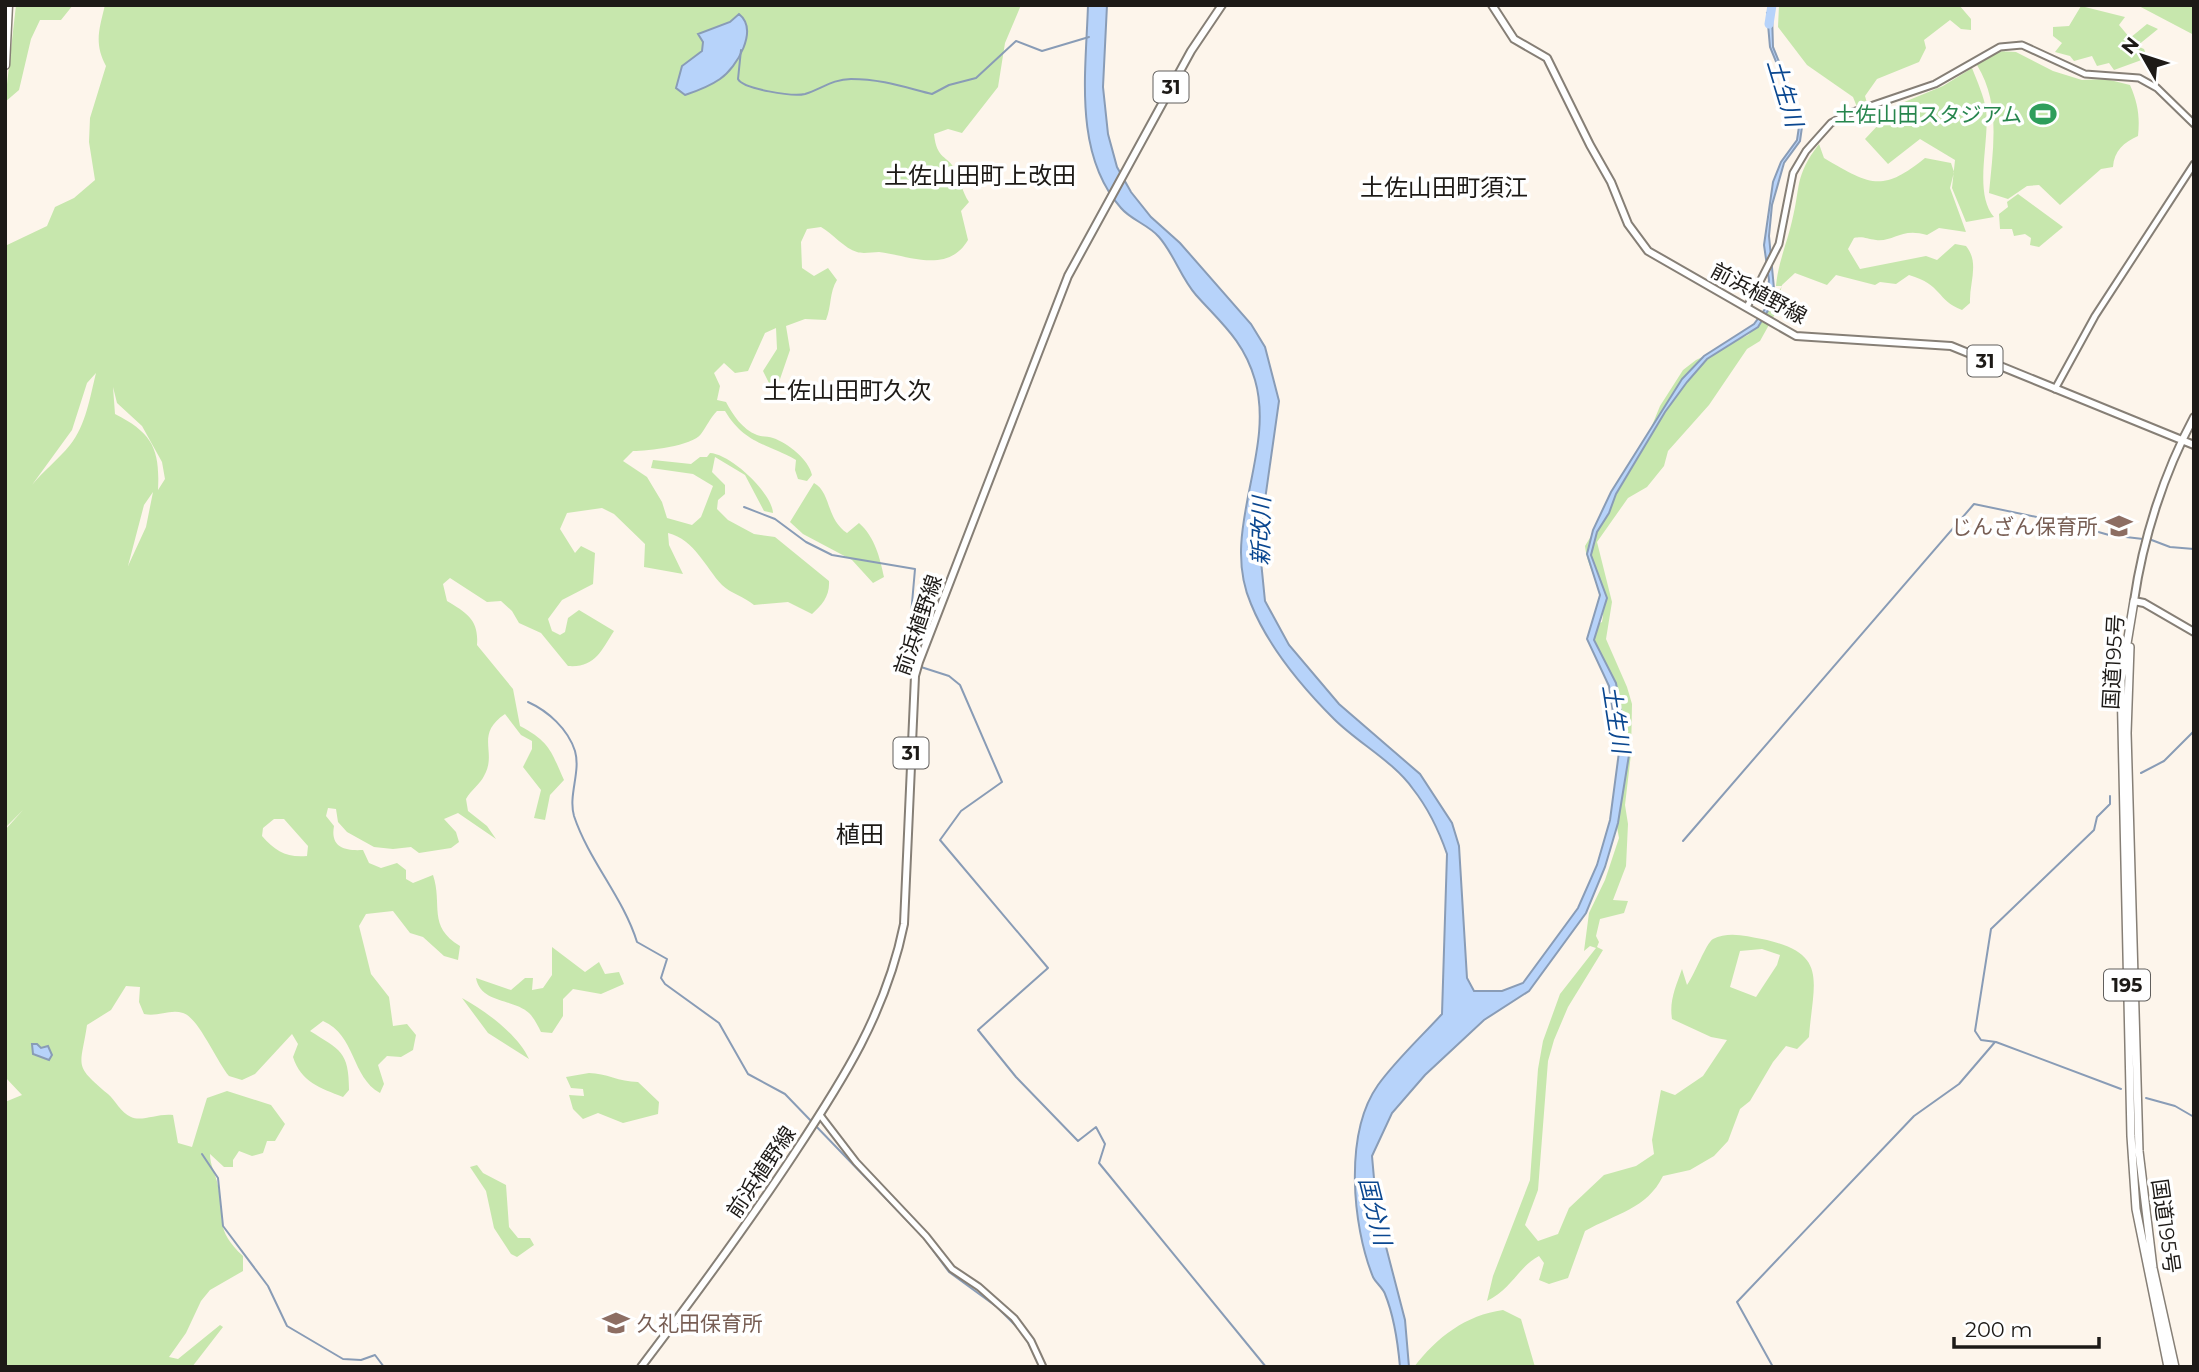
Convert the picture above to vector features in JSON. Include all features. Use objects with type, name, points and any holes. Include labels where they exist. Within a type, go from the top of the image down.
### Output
[{"type":"highway","points":[[5,65],[8,5]]},
{"type":"highway","name":"国道195号","points":[[2134,601],[2121,680],[2131,1136],[2136,1209],[2168,1367]]},
{"type":"highway","name":"国道195号","points":[[2134,601],[2127,680],[2127,733],[2139,1151],[2153,1268],[2175,1367]]},
{"type":"main road","name":"前浜植野線","points":[[641,1367],[752,1219],[865,1042],[899,947],[904,924],[915,673],[1068,276],[1191,51],[1222,5]]},
{"type":"main road","name":"前浜植野線","points":[[1492,5],[1514,38],[1547,58],[1590,145],[1600,158],[1628,224],[1648,251],[1796,336],[1951,346],[2194,445]]},
{"type":"main road","points":[[2194,417],[2182,440],[2147,540],[2134,601],[2144,603],[2194,632]]},
{"type":"street","points":[[1747,307],[1777,251],[1793,173],[1806,151],[1831,123],[1847,114],[1935,84],[2000,47],[2012,44],[2033,49],[2085,74],[2139,78],[2157,88],[2194,124]]},
{"type":"street","points":[[2055,389],[2095,316],[2194,164]]},
{"type":"street","points":[[820,1115],[856,1163],[926,1236],[944,1261],[1014,1318],[1031,1341],[1043,1367]]},
{"type":"green space","points":[[16,5],[73,5],[61,20],[40,20],[31,39],[19,90],[5,102]]},
{"type":"green space","points":[[105,5],[1021,5],[1005,43],[998,87],[962,133],[948,129],[934,134],[937,149],[956,171],[969,202],[961,211],[968,240],[960,250],[939,260],[879,252],[859,253],[821,227],[807,229],[801,242],[802,268],[814,276],[828,268],[837,280],[826,320],[805,319],[786,326],[790,350],[779,382],[769,383],[763,371],[777,349],[776,328],[765,333],[748,371],[735,373],[724,363],[714,373],[720,386],[717,400],[726,402],[738,421],[747,429],[759,436],[779,440],[797,453],[810,469],[812,475],[807,481],[798,479],[796,460],[748,437],[725,411],[717,411],[701,434],[689,442],[633,451],[623,461],[647,477],[662,502],[667,518],[692,525],[701,517],[713,486],[693,474],[651,468],[653,460],[691,464],[710,453],[719,455],[739,467],[766,495],[773,513],[764,511],[745,475],[715,457],[712,472],[725,485],[725,494],[718,500],[717,509],[728,520],[754,534],[775,537],[829,581],[827,596],[822,604],[812,614],[788,602],[754,605],[725,588],[692,548],[668,533],[669,545],[683,574],[644,567],[645,544],[614,514],[602,508],[567,513],[560,529],[575,553],[581,546],[595,553],[593,584],[562,600],[548,619],[552,631],[560,635],[565,632],[568,618],[579,610],[614,631],[596,657],[585,664],[568,666],[541,633],[519,623],[512,611],[501,601],[487,602],[450,578],[443,584],[447,601],[474,623],[477,645],[513,689],[520,726],[544,742],[564,780],[550,795],[545,820],[534,818],[541,790],[523,767],[532,749],[532,741],[521,735],[505,714],[496,722],[488,737],[489,759],[484,776],[466,799],[468,811],[487,826],[496,839],[458,813],[444,819],[456,832],[459,842],[451,848],[419,853],[411,847],[374,847],[347,832],[338,822],[336,809],[328,808],[326,816],[334,826],[334,839],[340,847],[363,850],[369,863],[381,868],[397,863],[406,870],[406,879],[413,883],[433,875],[443,931],[460,946],[458,960],[444,956],[423,937],[410,933],[393,911],[366,914],[359,926],[371,974],[389,997],[393,1026],[407,1024],[416,1035],[413,1050],[401,1057],[387,1056],[378,1065],[384,1084],[380,1093],[364,1077],[342,1036],[334,1027],[323,1021],[310,1031],[336,1048],[345,1059],[349,1090],[343,1097],[319,1087],[301,1073],[293,1057],[298,1044],[292,1034],[255,1074],[242,1080],[229,1076],[189,1016],[178,1012],[144,1014],[139,1002],[140,987],[126,986],[111,1010],[87,1025],[82,1057],[84,1070],[124,1113],[131,1117],[140,1119],[173,1115],[178,1143],[192,1147],[207,1098],[227,1091],[271,1105],[285,1124],[275,1141],[267,1141],[263,1153],[252,1156],[239,1151],[233,1160],[233,1167],[224,1167],[210,1154],[220,1197],[224,1231],[243,1256],[243,1271],[210,1290],[169,1357],[178,1359],[220,1325],[223,1327],[192,1367],[5,1367],[5,1102],[22,1095],[5,1077],[5,830],[23,810],[5,828],[5,246],[47,226],[55,207],[74,198],[95,180],[89,142],[90,118],[106,66],[100,50],[100,29]],"holes":[[[96,373],[80,429],[65,450],[32,485],[72,430],[87,383]],[[113,387],[117,403],[142,426],[152,444],[138,428],[115,414]],[[152,444],[162,462],[165,479],[158,490],[157,464]],[[153,492],[146,527],[128,566],[144,505]],[[274,819],[284,819],[308,846],[307,856],[287,855],[262,836],[263,828]]]},
{"type":"green space","points":[[1779,5],[1959,5],[1971,19],[1971,30],[1961,29],[1950,20],[1924,40],[1926,48],[1919,62],[1877,79],[1865,96],[1867,103],[1857,107],[1853,97],[1807,65],[1778,27]]},
{"type":"green space","points":[[2137,5],[2194,5],[2194,35]]},
{"type":"green space","points":[[2081,6],[2125,17],[2119,25],[2130,38],[2147,24],[2158,29],[2137,46],[2144,49],[2147,58],[2114,70],[2109,63],[2097,66],[2092,56],[2074,61],[2070,56],[2055,52],[2062,43],[2053,36],[2053,27],[2069,26]]},
{"type":"green space","points":[[1998,51],[2016,52],[2053,71],[2082,80],[2106,79],[2130,85],[2133,92],[2138,110],[2138,136],[2121,148],[2115,156],[2113,167],[2101,169],[2060,205],[2039,185],[2027,186],[2008,199],[1989,193],[1994,127],[1990,95],[1977,65]]},
{"type":"green space","points":[[1972,68],[1986,110],[1983,181],[1984,194],[1994,217],[1966,222],[1952,188],[1955,160],[1920,139],[1888,164],[1865,139],[1897,105],[1943,86]]},
{"type":"green space","points":[[1819,144],[1824,158],[1853,174],[1876,181],[1898,177],[1925,158],[1951,163],[1954,172],[1950,188],[1966,232],[1939,228],[1927,235],[1911,233],[1882,240],[1857,237],[1848,249],[1860,269],[1926,256],[1937,260],[1955,244],[1966,246],[1972,259],[1973,273],[1970,303],[1962,310],[1948,302],[1928,283],[1909,275],[1896,284],[1880,282],[1875,285],[1836,275],[1827,285],[1795,273],[1782,285],[1776,286],[1777,278],[1802,174]]},
{"type":"green space","points":[[2018,194],[2063,227],[2039,247],[2030,245],[2031,238],[2025,234],[2014,236],[2012,229],[2000,229],[1999,214],[2008,207],[2007,202]]},
{"type":"green space","points":[[1782,287],[1775,314],[1760,341],[1747,349],[1709,405],[1668,451],[1664,466],[1647,487],[1628,498],[1597,542],[1612,602],[1606,639],[1632,704],[1631,754],[1625,805],[1628,824],[1626,866],[1613,900],[1628,901],[1624,913],[1600,919],[1596,936],[1599,942],[1597,947],[1603,950],[1568,1007],[1554,1040],[1548,1061],[1538,1190],[1525,1225],[1538,1241],[1558,1234],[1569,1208],[1604,1175],[1636,1166],[1654,1154],[1652,1140],[1661,1090],[1675,1095],[1703,1076],[1727,1040],[1711,1037],[1672,1019],[1671,1012],[1682,969],[1687,985],[1713,939],[1731,935],[1762,939],[1799,952],[1808,961],[1814,985],[1809,1037],[1797,1049],[1786,1046],[1773,1062],[1750,1101],[1740,1109],[1728,1141],[1714,1156],[1690,1170],[1663,1176],[1639,1203],[1585,1231],[1568,1278],[1549,1284],[1539,1280],[1544,1263],[1539,1256],[1503,1290],[1487,1301],[1493,1276],[1530,1180],[1538,1069],[1543,1041],[1560,994],[1596,948],[1590,946],[1584,951],[1589,913],[1605,880],[1619,838],[1615,816],[1625,756],[1621,713],[1593,643],[1593,626],[1602,622],[1603,612],[1600,593],[1585,546],[1640,455],[1660,406],[1683,370],[1696,360],[1748,335],[1762,320]],"holes":[[[1762,949],[1780,955],[1777,965],[1756,997],[1730,987],[1740,951]]]},
{"type":"green space","points":[[814,483],[823,493],[840,527],[847,533],[859,523],[865,529],[879,555],[884,577],[873,583],[852,560],[803,534],[790,522]]},
{"type":"green space","points":[[552,947],[585,972],[599,962],[605,974],[619,972],[624,984],[601,994],[573,989],[563,999],[563,1016],[552,1033],[541,1032],[531,1015],[522,1008],[484,992],[476,978],[511,990],[525,978],[533,978],[532,990],[543,988],[552,975]]},
{"type":"green space","points":[[462,998],[500,1024],[517,1041],[529,1059],[488,1033]]},
{"type":"green space","points":[[589,1073],[638,1082],[659,1102],[658,1114],[623,1123],[598,1113],[583,1119],[573,1109],[569,1095],[584,1096],[583,1089],[571,1088],[566,1077]]},
{"type":"green space","points":[[477,1165],[483,1173],[506,1185],[509,1227],[518,1238],[530,1238],[534,1245],[517,1257],[511,1254],[494,1228],[486,1191],[470,1167]]},
{"type":"green space","points":[[1503,1310],[1521,1319],[1535,1367],[1414,1367],[1432,1346],[1453,1329],[1477,1317]]},
{"type":"water","points":[[1088,5],[1107,5],[1103,87],[1108,134],[1117,167],[1131,192],[1151,217],[1180,243],[1251,324],[1265,347],[1279,401],[1262,521],[1260,551],[1265,601],[1289,645],[1339,704],[1420,774],[1452,823],[1459,846],[1467,978],[1474,991],[1502,991],[1523,983],[1578,908],[1597,865],[1610,820],[1619,752],[1609,686],[1587,639],[1600,595],[1587,554],[1593,530],[1611,492],[1682,379],[1704,356],[1754,324],[1765,309],[1769,280],[1764,245],[1773,182],[1781,162],[1797,140],[1800,120],[1770,47],[1767,13],[1772,14],[1773,47],[1803,120],[1800,141],[1784,163],[1772,205],[1769,236],[1775,299],[1758,327],[1707,359],[1687,382],[1665,412],[1616,494],[1609,513],[1597,532],[1591,555],[1607,598],[1594,640],[1616,683],[1629,755],[1618,823],[1605,867],[1586,913],[1529,991],[1484,1020],[1425,1075],[1392,1113],[1372,1156],[1377,1212],[1405,1320],[1409,1367],[1400,1367],[1388,1303],[1373,1277],[1360,1232],[1356,1206],[1356,1153],[1367,1105],[1378,1085],[1442,1014],[1447,854],[1433,820],[1413,789],[1386,761],[1343,728],[1310,693],[1276,650],[1251,604],[1243,576],[1241,548],[1259,436],[1260,408],[1255,380],[1238,343],[1196,295],[1155,233],[1121,208],[1106,187],[1095,163],[1086,111]]},
{"type":"water","points":[[739,14],[745,21],[746,38],[733,66],[720,79],[685,95],[676,88],[682,66],[702,51],[703,42],[698,34],[730,22]]},
{"type":"water","points":[[32,1044],[41,1048],[48,1046],[52,1055],[49,1060],[33,1054]]},
{"type":"waterway","name":"土生川","points":[[1769,24],[1772,5]]},
{"type":"waterway","points":[[741,50],[738,79],[758,89],[805,94],[833,82],[862,79],[932,94],[949,85],[976,78],[1016,41],[1042,51],[1089,37]]},
{"type":"waterway","points":[[1683,841],[1974,504],[2109,535],[2143,539]]},
{"type":"waterway","points":[[744,507],[775,519],[806,542],[832,555],[915,569],[908,649],[909,659],[915,665]]},
{"type":"waterway","points":[[2149,539],[2170,547],[2194,549]]},
{"type":"waterway","points":[[921,667],[949,676],[960,685],[1002,782],[961,811],[940,840],[1048,968],[978,1030],[1016,1077],[1078,1141],[1096,1127],[1105,1144],[1099,1163],[1266,1367]]},
{"type":"waterway","points":[[528,702],[543,710],[556,722],[572,743],[576,759],[572,800],[580,832],[623,910],[637,942],[667,959],[661,978],[665,984],[719,1023],[748,1074],[785,1094],[923,1237],[949,1272],[997,1307],[1020,1330]]},
{"type":"waterway","points":[[2141,773],[2164,761],[2194,731]]},
{"type":"waterway","points":[[2110,796],[2110,804],[2097,817],[2094,830],[1991,929],[1975,1031],[1981,1040],[1996,1042],[2121,1089]]},
{"type":"waterway","points":[[1773,1367],[1737,1302],[1914,1116],[1959,1084],[1995,1042]]},
{"type":"waterway","points":[[2146,1098],[2175,1106],[2194,1117]]},
{"type":"waterway","points":[[202,1154],[218,1178],[223,1226],[268,1286],[287,1326],[343,1359],[361,1360],[375,1355],[384,1367]]},
{"type":"waterway","points":[[1027,1340],[1040,1367]]},
{"type":"place","name":"土佐山田スタジアム","points":[[2043,114]]},
{"type":"place","name":"じんざん保育所","points":[[2119,526]]},
{"type":"place","name":"久礼田保育所","points":[[616,1323]]},
{"type":"district","name":"土佐山田町上改田","points":[[980,175]]},
{"type":"district","name":"土佐山田町須江","points":[[1444,187]]},
{"type":"district","name":"土佐山田町久次","points":[[847,390]]},
{"type":"district","name":"植田","points":[[860,834]]},
{"type":"water label","name":"新改川","points":[[1261,531]]},
{"type":"water label","name":"国分川","points":[[1375,1211]]}]
